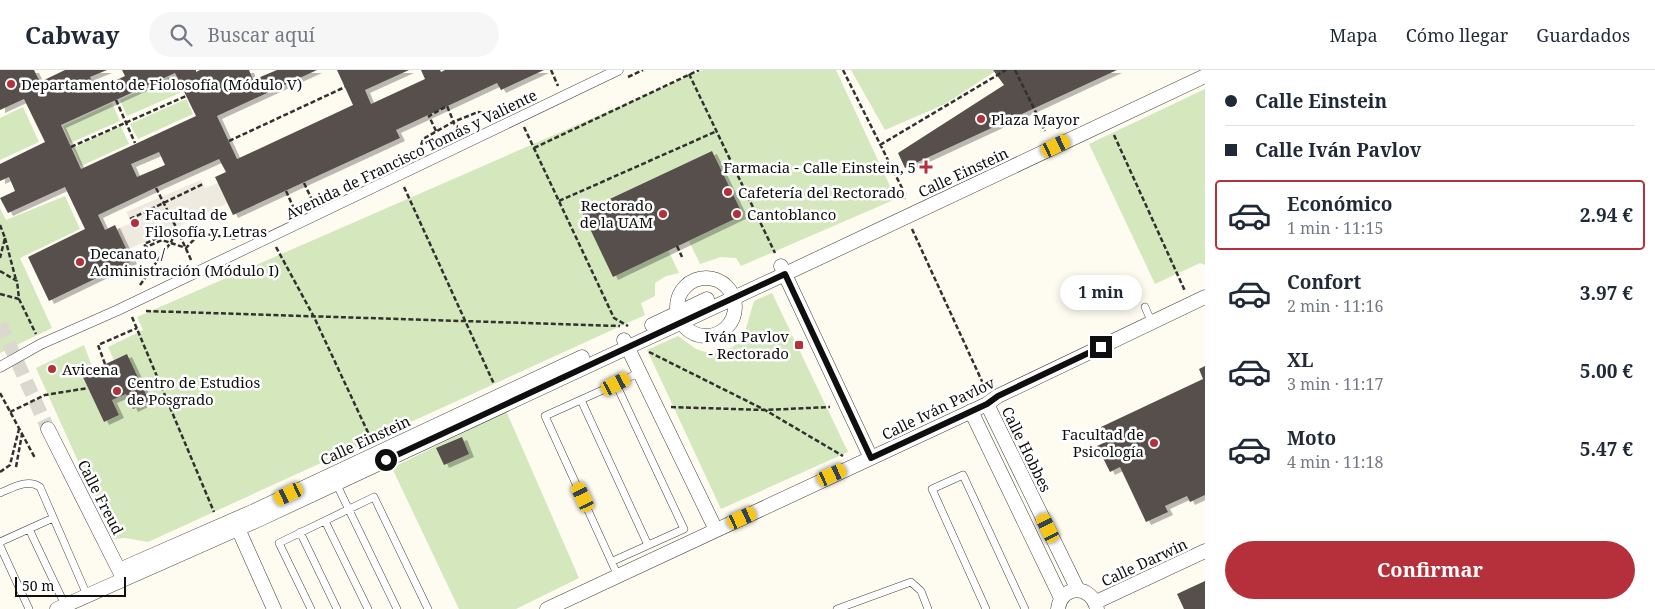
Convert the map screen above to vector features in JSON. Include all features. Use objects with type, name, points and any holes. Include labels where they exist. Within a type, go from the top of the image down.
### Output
[{"type":"street","name":"Avenida de Francisco Tomás y Valiente","points":[[0,366],[41,344],[124,309],[618,70]]},
{"type":"street","name":"Calle Einstein","points":[[1070,134],[1196,70]]},
{"type":"street","name":"Calle Einstein","points":[[122,574],[220,525],[236,524],[336,484],[631,344],[679,317],[731,293],[781,266],[1070,134],[1205,76]]},
{"type":"street","points":[[781,266],[871,458]]},
{"type":"street","points":[[707,278],[723,284],[731,293],[735,305],[731,322],[719,333],[710,336],[694,333],[679,317],[680,296],[691,283],[707,278]]},
{"type":"street","name":"Calle Iván Pavlov","points":[[547,609],[971,411],[987,398],[998,396],[1203,301]]},
{"type":"street","name":"Calle Einstein","points":[[236,524],[631,344]]},
{"type":"street","points":[[631,344],[641,371],[716,530]]},
{"type":"street","name":"Calle Hobbes","points":[[987,398],[1078,590]]},
{"type":"street","points":[[971,411],[1060,604]]},
{"type":"street","name":"Calle Freud","points":[[48,429],[122,574]]},
{"type":"street","points":[[61,607],[87,595],[122,574],[236,524],[274,609]]},
{"type":"street","name":"Calle Darwin","points":[[1096,606],[1205,551]]},
{"type":"street","points":[[1060,604],[1066,594],[1078,590],[1088,594],[1096,606]]},
{"type":"lane","points":[[1145,307],[1152,323]]},
{"type":"lane","points":[[618,576],[613,561],[545,416],[641,371]]},
{"type":"lane","points":[[613,561],[684,528],[616,384]]},
{"type":"lane","points":[[581,400],[648,545]]},
{"type":"lane","points":[[986,609],[932,489],[964,475],[1025,609]]},
{"type":"lane","points":[[0,493],[23,484],[35,484],[40,487],[87,595]]},
{"type":"lane","points":[[336,484],[397,609]]},
{"type":"lane","points":[[311,609],[279,543],[374,497],[428,609]]},
{"type":"lane","points":[[0,542],[53,518]]},
{"type":"lane","points":[[325,521],[368,609]]},
{"type":"lane","points":[[29,529],[61,607]]},
{"type":"lane","points":[[300,532],[337,609]]},
{"type":"lane","points":[[0,546],[29,609]]},
{"type":"lane","points":[[838,609],[911,582],[921,591],[928,609]]},
{"type":"path","points":[[551,70],[563,97]]},
{"type":"path","points":[[534,148],[697,70]]},
{"type":"path","points":[[843,70],[905,194],[904,199]]},
{"type":"path","points":[[880,145],[1006,70]]},
{"type":"path","points":[[1015,70],[1045,131]]},
{"type":"path","points":[[690,74],[781,266]]},
{"type":"path","points":[[229,142],[345,87]]},
{"type":"path","points":[[70,147],[186,96]]},
{"type":"path","points":[[116,100],[135,143]]},
{"type":"path","points":[[436,131],[429,116],[447,106],[453,122]]},
{"type":"path","points":[[124,309],[314,317],[629,326],[614,318],[534,148],[518,119],[478,112],[453,122],[423,139],[412,170]]},
{"type":"path","points":[[1111,129],[1186,293]]},
{"type":"path","points":[[559,201],[716,131]]},
{"type":"path","points":[[399,176],[495,388]]},
{"type":"path","points":[[304,183],[319,215]]},
{"type":"path","points":[[130,219],[203,184]]},
{"type":"path","points":[[156,188],[197,273]]},
{"type":"path","points":[[286,190],[300,223]]},
{"type":"path","points":[[909,223],[987,398]]},
{"type":"path","points":[[0,225],[17,281],[19,299],[41,344]]},
{"type":"path","points":[[124,309],[177,229]]},
{"type":"path","points":[[186,248],[162,240],[146,247],[144,244],[177,229],[239,239],[246,249]]},
{"type":"path","points":[[186,248],[200,233]]},
{"type":"path","points":[[272,237],[314,317],[374,445]]},
{"type":"path","points":[[0,258],[5,238]]},
{"type":"path","points":[[677,246],[682,257]]},
{"type":"path","points":[[0,271],[17,281]]},
{"type":"path","points":[[0,294],[19,299]]},
{"type":"path","points":[[124,309],[137,328],[220,525]]},
{"type":"path","points":[[105,364],[98,346],[137,328]]},
{"type":"path","points":[[631,344],[765,410],[846,458]]},
{"type":"path","points":[[10,412],[45,394],[88,388]]},
{"type":"path","points":[[0,393],[35,458]]},
{"type":"path","points":[[669,407],[765,410],[830,407]]},
{"type":"path","points":[[0,472],[10,465],[19,428]]},
{"type":"path","points":[[16,468],[22,434]]},
{"type":"green space","points":[[703,70],[836,70],[896,199],[741,266],[736,258],[721,257],[700,264],[689,241],[743,215],[712,151],[582,212],[668,250],[679,273],[666,276],[655,283],[655,296],[641,303],[645,315],[148,542],[125,538],[113,539],[36,368],[84,345],[93,369],[82,375],[104,422],[119,415],[112,400],[126,394],[133,408],[149,401],[127,354],[114,360],[108,347],[143,330],[137,317]]},
{"type":"green space","points":[[851,70],[993,70],[994,72],[945,104],[885,130]]},
{"type":"green space","points":[[174,75],[182,92],[127,116],[120,100]]},
{"type":"green space","points":[[1205,89],[1205,265],[1200,263],[1155,284],[1089,144]]},
{"type":"green space","points":[[186,99],[193,114],[138,139],[130,124]]},
{"type":"green space","points":[[112,103],[120,121],[70,143],[63,126]]},
{"type":"green space","points":[[23,107],[39,142],[0,160],[0,118]]},
{"type":"green space","points":[[121,126],[129,144],[81,166],[73,148]]},
{"type":"green space","points":[[65,196],[80,229],[20,258],[52,328],[0,353],[0,208],[6,220]]},
{"type":"green space","points":[[772,293],[848,452],[721,509],[647,350],[678,336],[696,349],[712,354],[733,347],[745,332],[754,301]]},
{"type":"green space","points":[[502,413],[507,413],[579,578],[516,609],[459,609],[392,468]]},
{"type":"shaded area","points":[[201,180],[205,188],[218,183],[228,203],[127,250],[116,229],[132,223],[126,212]]},
{"type":"building","points":[[0,70],[34,70],[40,82],[65,70],[107,70],[90,77],[96,90],[125,76],[122,70],[196,70],[196,72],[200,70],[249,70],[253,80],[277,70],[317,70],[217,116],[237,159],[353,105],[337,70],[409,70],[365,90],[371,104],[425,79],[421,70],[440,70],[441,72],[445,70],[544,70],[501,90],[497,83],[396,130],[400,138],[233,215],[215,177],[226,172],[219,159],[159,186],[98,215],[105,230],[115,225],[132,261],[49,301],[28,257],[85,229],[65,187],[8,213],[0,198],[15,191],[9,177],[0,181],[0,164],[45,142],[24,99],[0,110]],"holes":[[[175,73],[196,116],[81,169],[61,125]],[[159,152],[165,165],[137,177],[131,164]]]},
{"type":"building","name":"Plaza Mayor","points":[[993,70],[1117,70],[905,168],[898,153],[1004,85]]},
{"type":"building","name":"Rectorado de la UAM","points":[[712,151],[743,215],[613,277],[582,212]]},
{"type":"building","name":"Centro de Estudios de Posgrado","points":[[127,354],[149,401],[133,409],[126,394],[112,400],[119,415],[104,422],[82,375]]},
{"type":"building","name":"Facultad de Psicología","points":[[1205,366],[1205,495],[1190,502],[1187,496],[1165,506],[1168,512],[1146,522],[1120,467],[1110,472],[1097,446],[1108,441],[1101,427],[1203,379],[1199,369]]},
{"type":"building","points":[[462,437],[469,454],[444,465],[436,448]]},
{"type":"building","points":[[1205,581],[1205,609],[1184,609],[1177,594]]},
{"type":"tunnel","points":[[0,324],[48,429]]},
{"type":"place","name":"Departamento de Fiolosofía (Módulo V)","points":[[11,84]]},
{"type":"place","name":"Plaza Mayor","points":[[981,119]]},
{"type":"place","name":"Farmacia - Calle Einstein, 5","points":[[926,167]]},
{"type":"place","name":"Cafetería del Rectorado","points":[[728,192]]},
{"type":"place","name":"Rectorado de la UAM","points":[[663,214]]},
{"type":"place","name":"Cantoblanco","points":[[737,214]]},
{"type":"place","name":"Facultad de Filosofía y Letras","points":[[135,223]]},
{"type":"place","name":"Decanato / Administración (Módulo I)","points":[[80,262]]},
{"type":"place","name":"Iván Pavlov - Rectorado","points":[[799,345]]},
{"type":"place","name":"Avicena","points":[[52,369]]},
{"type":"place","name":"Centro de Estudios de Posgrado","points":[[117,391]]},
{"type":"place","name":"Facultad de Psicología","points":[[1154,443]]},
{"type":"route","points":[[386,460],[785,274],[871,458],[987,404],[998,396],[1101,347]]}]
